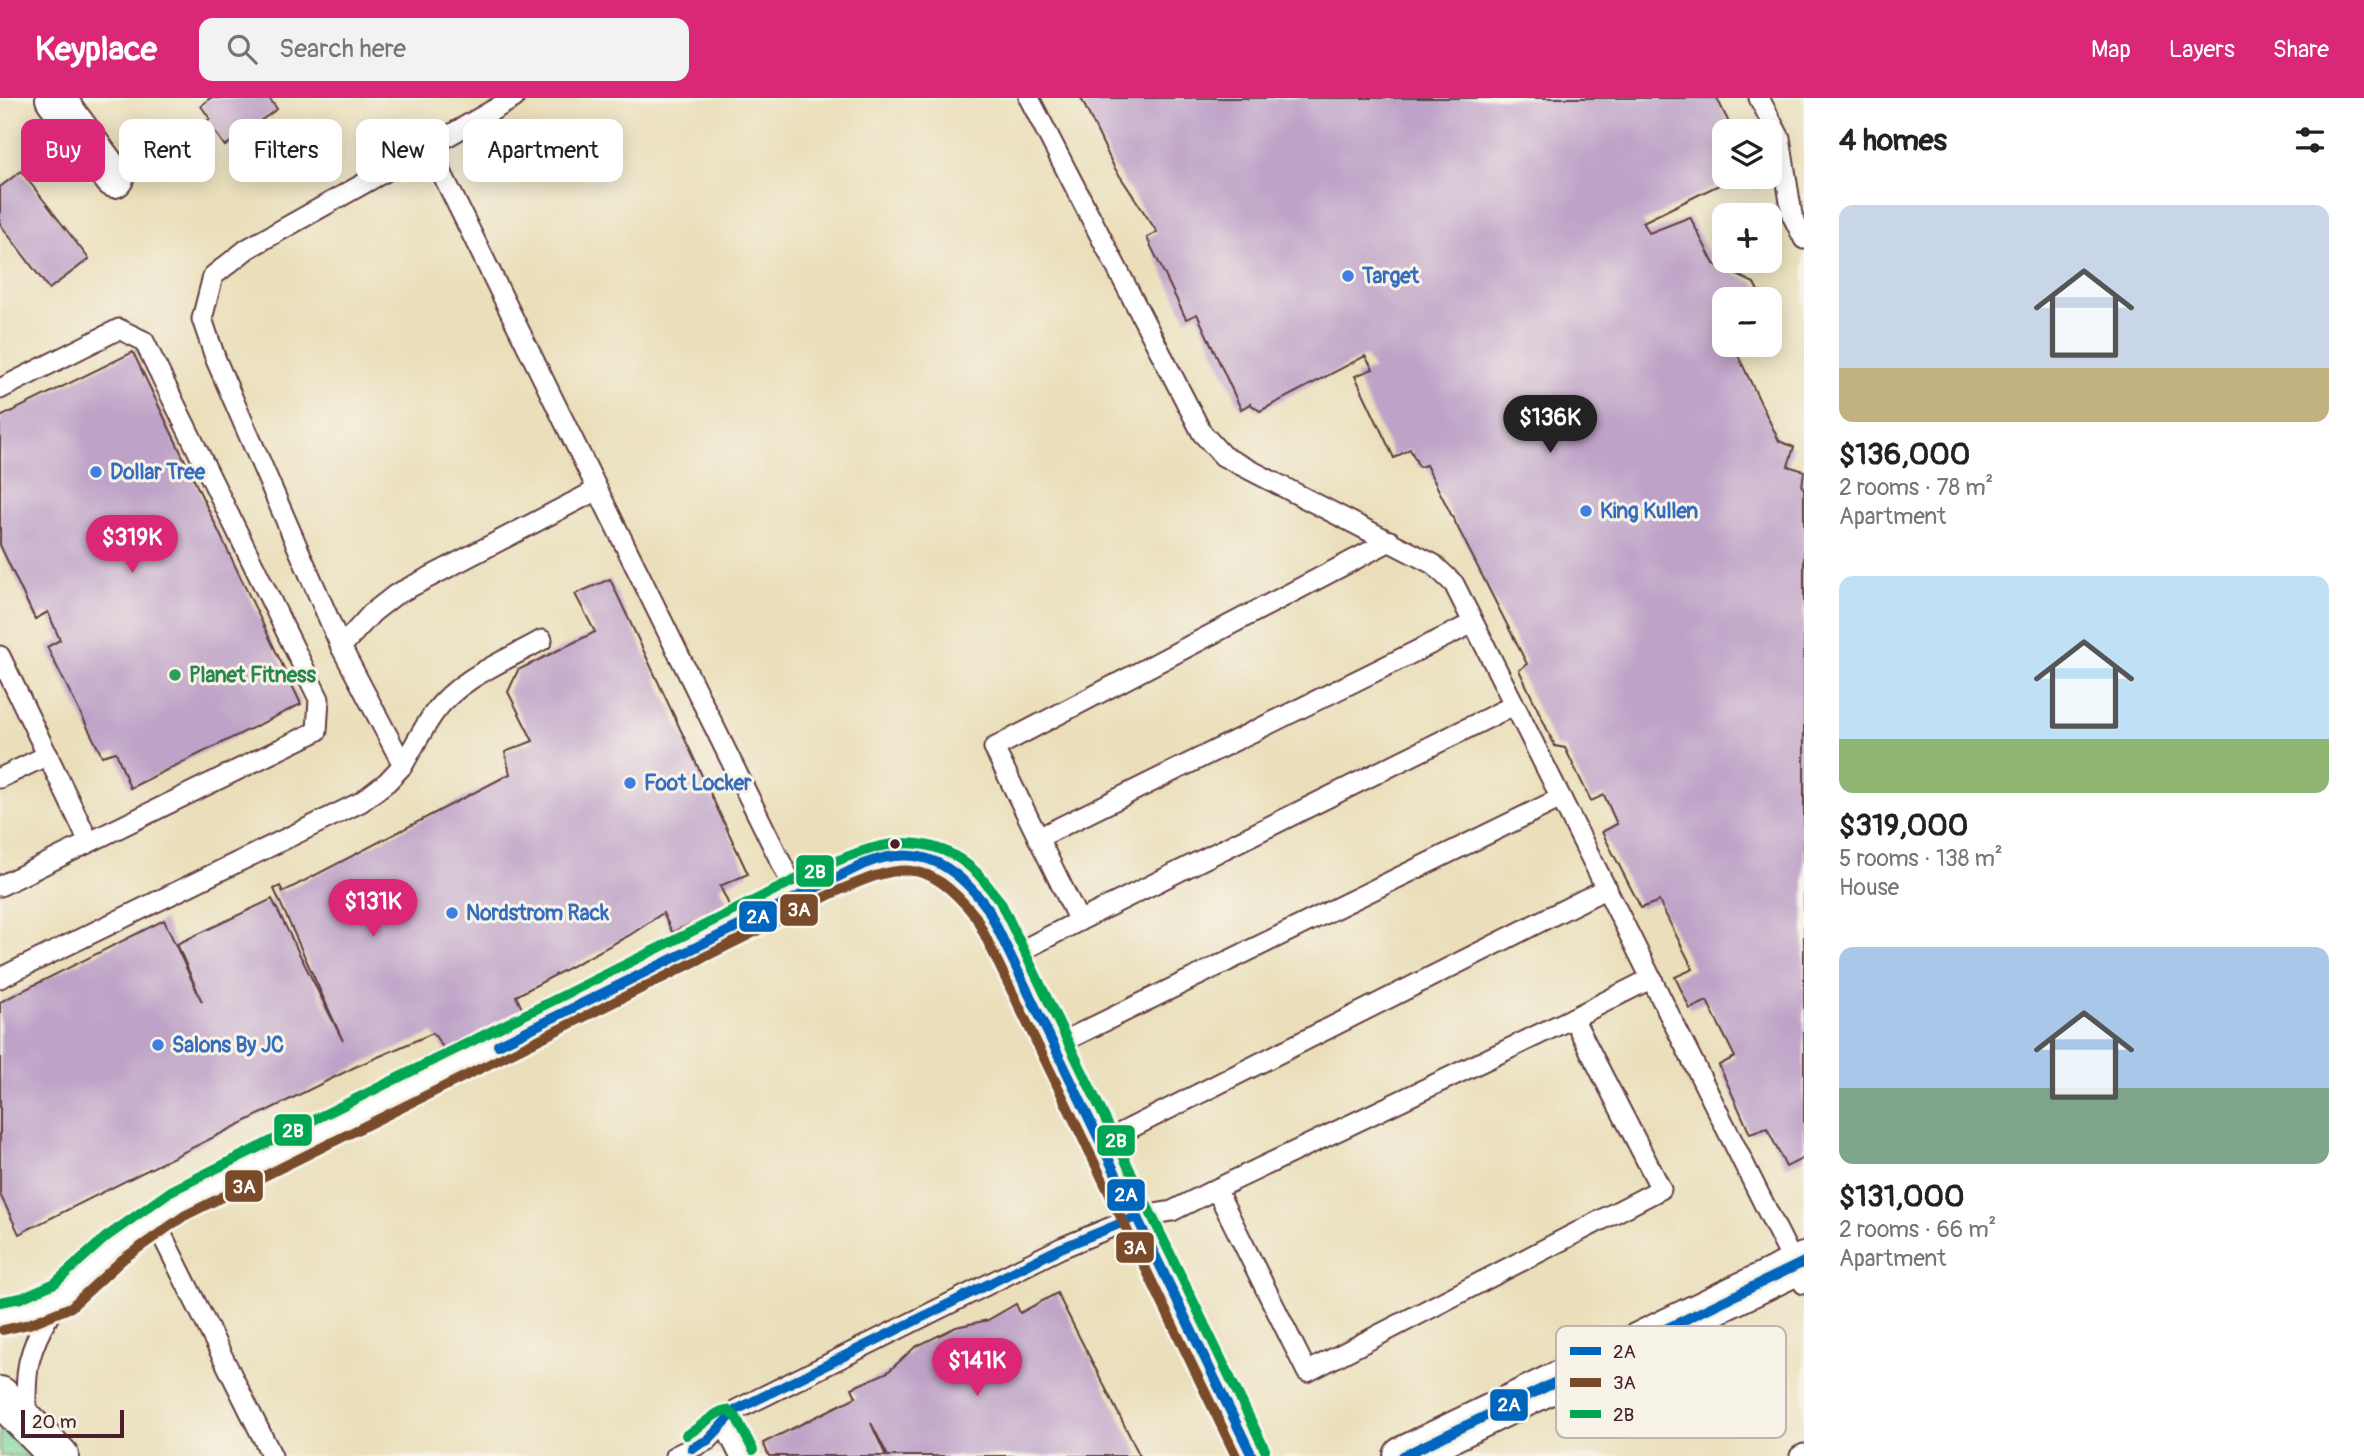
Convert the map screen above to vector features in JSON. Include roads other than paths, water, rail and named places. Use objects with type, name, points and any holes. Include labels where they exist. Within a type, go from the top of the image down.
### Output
[{"type":"street","points":[[55,98],[114,178]]},
{"type":"street","points":[[1683,1326],[1802,1271]]},
{"type":"street","points":[[1403,1456],[1556,1385]]},
{"type":"street","points":[[13,1409],[59,1456]]},
{"type":"lane","points":[[449,136],[514,98]]},
{"type":"lane","points":[[1029,98],[1202,433],[1223,456],[1433,564],[1454,584],[1802,1271]]},
{"type":"lane","points":[[1759,98],[1780,138],[1792,215],[1804,239]]},
{"type":"lane","points":[[369,182],[239,256],[213,276],[202,319],[216,360],[341,647],[403,765]]},
{"type":"lane","points":[[446,182],[797,895]]},
{"type":"lane","points":[[0,389],[119,328],[144,341],[319,699],[317,731],[0,886]]},
{"type":"lane","points":[[341,647],[372,613],[395,595],[597,490]]},
{"type":"lane","points":[[1079,920],[994,748],[1390,541]]},
{"type":"lane","points":[[1038,838],[1473,623]]},
{"type":"lane","points":[[0,978],[361,802],[387,782],[403,765],[434,712],[462,685],[542,640]]},
{"type":"lane","points":[[2,665],[89,842]]},
{"type":"lane","points":[[1011,956],[1514,705]]},
{"type":"lane","points":[[0,778],[48,755]]},
{"type":"lane","points":[[1054,1046],[1561,798]]},
{"type":"lane","points":[[13,1409],[26,1383],[30,1359],[42,1331],[63,1295],[114,1248],[154,1219],[189,1198],[797,895],[877,859],[897,855],[930,858],[951,869],[973,887],[988,909],[1252,1456]]},
{"type":"lane","points":[[1101,1143],[1607,888]]},
{"type":"lane","points":[[675,1456],[708,1440],[736,1410],[1061,1248],[1136,1217],[1172,1211],[1652,978]]},
{"type":"lane","points":[[1216,1189],[1307,1372],[1661,1189],[1573,1018]]},
{"type":"lane","points":[[154,1219],[272,1456]]},
{"type":"lane","points":[[0,1316],[24,1311],[63,1295]]},
{"type":"lane","points":[[724,1424],[740,1456]]},
{"type":"place","name":"Target","points":[[1348,276]]},
{"type":"place","name":"Dollar Tree","points":[[96,472]]},
{"type":"place","name":"King Kullen","points":[[1586,511]]},
{"type":"place","name":"Planet Fitness","points":[[175,675]]},
{"type":"place","name":"Foot Locker","points":[[630,783]]},
{"type":"place","name":"Nordstrom Rack","points":[[452,913]]},
{"type":"place","name":"Salons By JC","points":[[158,1045]]}]
